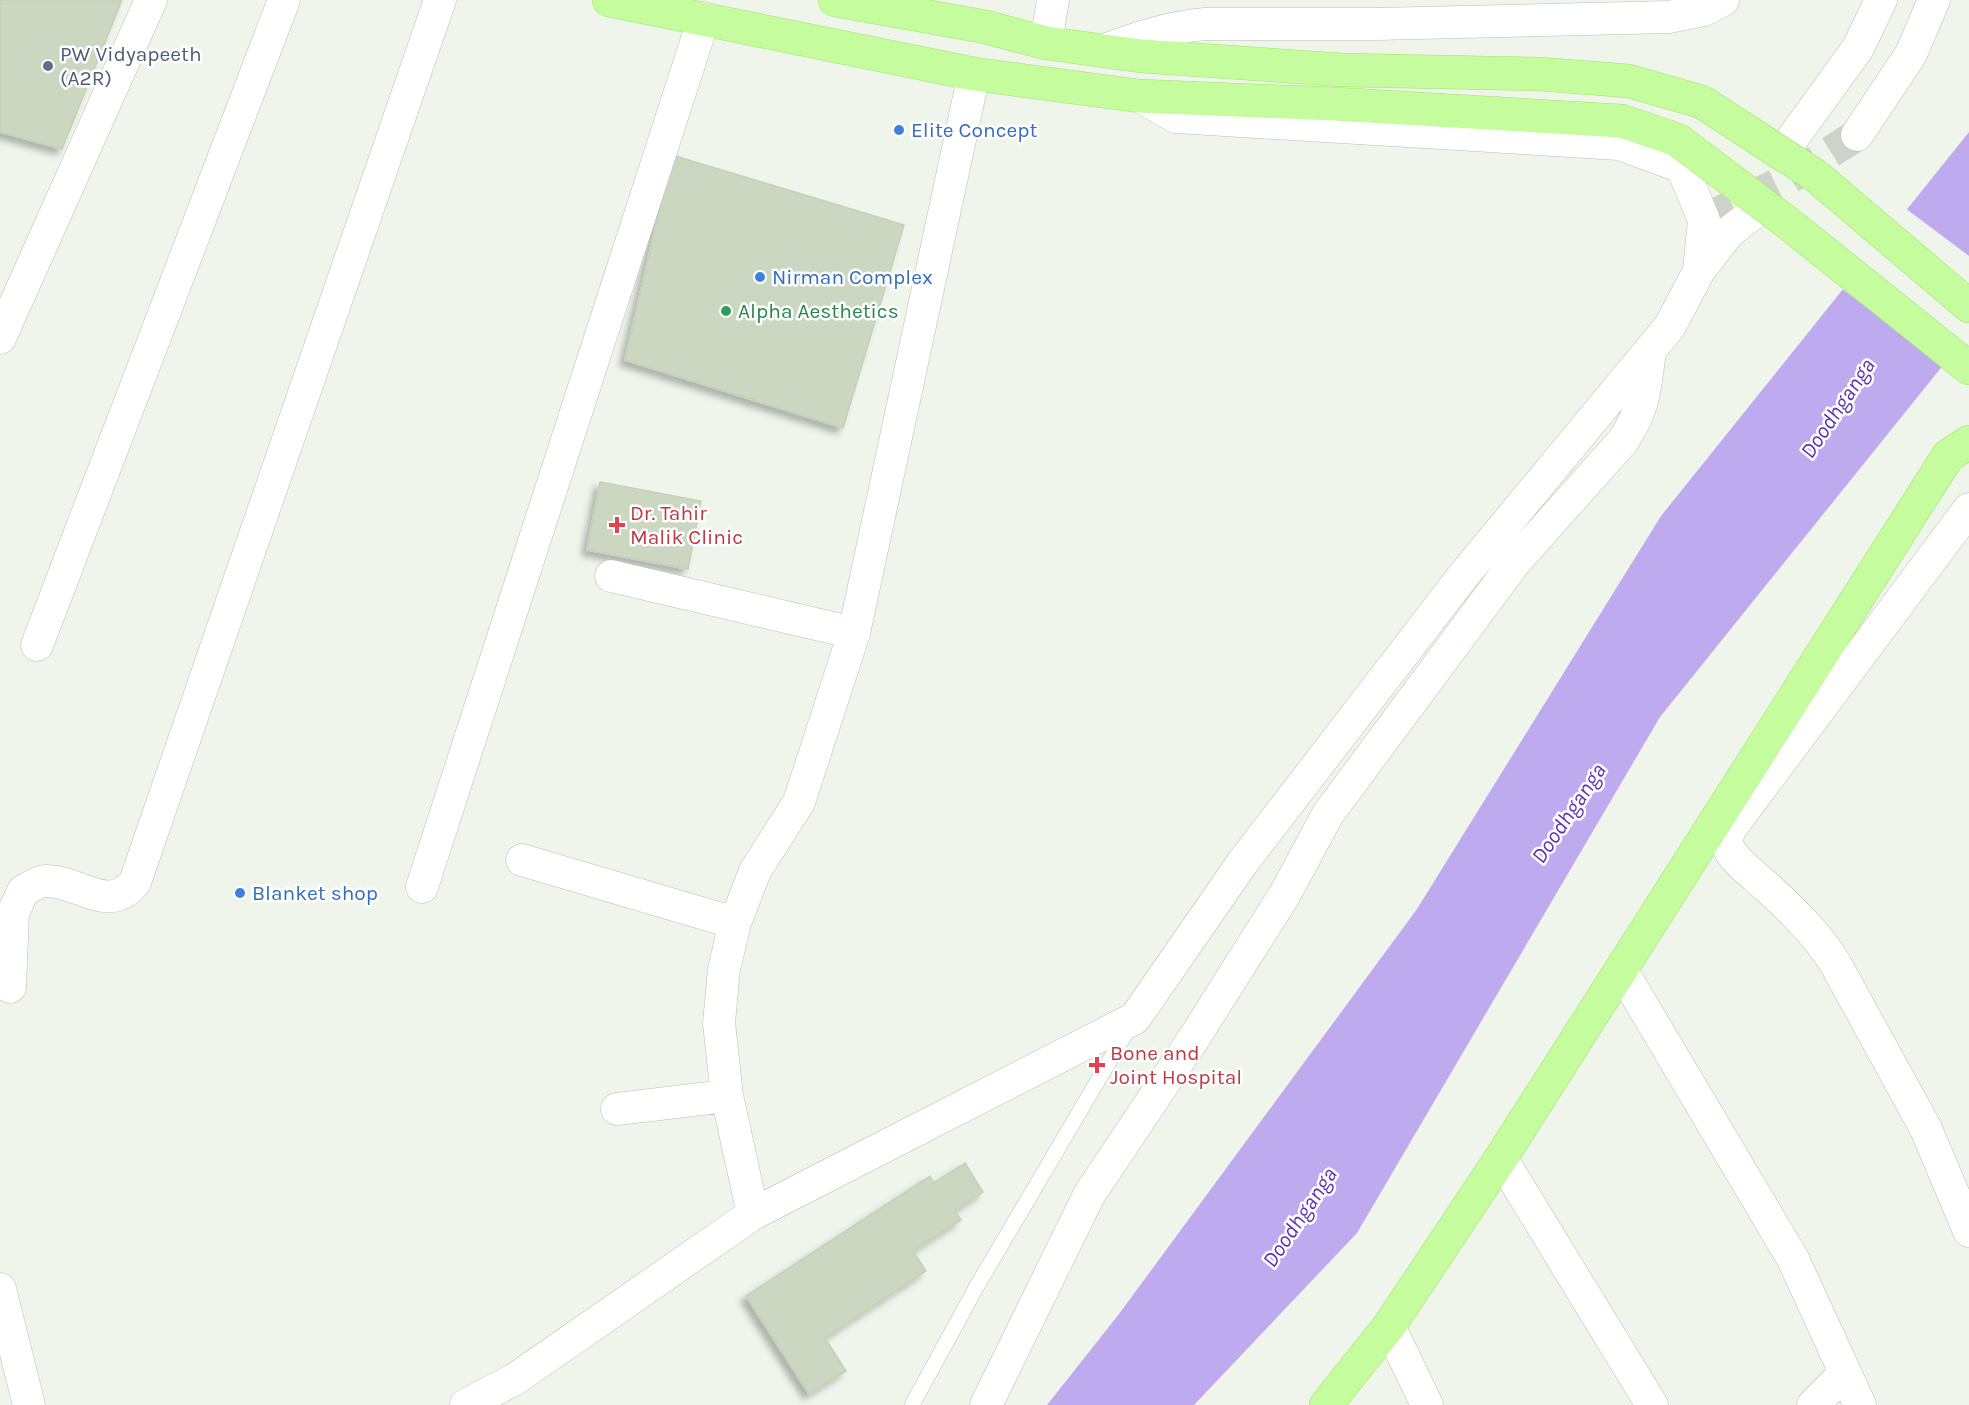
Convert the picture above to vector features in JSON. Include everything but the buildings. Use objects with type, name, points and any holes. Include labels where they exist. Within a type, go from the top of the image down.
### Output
[{"type":"main road","points":[[609,0],[974,74],[1139,96],[1359,105],[1622,121],[1678,140],[1764,205],[1969,368]]},
{"type":"main road","points":[[835,0],[986,27],[1046,43],[1107,49],[1141,56],[1343,70],[1539,74],[1629,81],[1702,102],[1816,176],[1969,306]]},
{"type":"main road","points":[[1326,1405],[1389,1326],[1501,1158],[1948,456],[1969,442]]},
{"type":"street","points":[[0,338],[151,0]]},
{"type":"street","points":[[37,645],[284,0]]},
{"type":"street","points":[[10,987],[13,913],[23,891],[43,881],[116,897],[128,892],[135,882],[440,0]]},
{"type":"street","points":[[1046,43],[1053,0]]},
{"type":"street","points":[[1107,49],[1145,34],[1177,26],[1669,17],[1704,10],[1723,0]]},
{"type":"street","points":[[1781,154],[1858,48],[1881,0]]},
{"type":"street","points":[[1857,135],[1911,54],[1934,0]]},
{"type":"street","points":[[422,887],[704,18]]},
{"type":"street","points":[[753,1214],[727,1096],[719,1023],[724,969],[735,923],[755,871],[799,802],[854,633],[974,74]]},
{"type":"street","points":[[1139,96],[1176,117],[1619,144],[1682,167],[1704,220],[1699,272]]},
{"type":"street","points":[[466,1405],[516,1379],[753,1214],[1135,1018],[1249,854],[1463,576],[1670,326],[1699,272],[1729,232],[1764,205]]},
{"type":"street","points":[[986,1405],[1089,1195],[1196,1035],[1285,894],[1328,814],[1515,562],[1623,441],[1637,419],[1644,403],[1650,350]]},
{"type":"street","points":[[1969,509],[1730,829],[1726,840],[1728,848],[1738,860],[1804,921],[1835,963],[1926,1130],[1969,1231]]},
{"type":"street","points":[[611,576],[854,633]]},
{"type":"street","points":[[522,860],[735,923]]},
{"type":"street","points":[[1622,971],[1793,1258],[1860,1405]]},
{"type":"street","points":[[617,1109],[727,1096]]},
{"type":"street","points":[[1501,1158],[1652,1405]]},
{"type":"street","points":[[0,1289],[29,1405]]},
{"type":"street","points":[[1389,1326],[1427,1405]]},
{"type":"street","points":[[1812,1405],[1845,1373]]},
{"type":"lane","points":[[912,1405],[977,1286],[1135,1018]]},
{"type":"water","name":"Doodhganga","points":[[1969,132],[1969,333],[1660,717],[1357,1233],[1194,1405],[1047,1405],[1119,1314],[1417,909],[1661,516]]},
{"type":"pier","points":[[1905,208],[1969,256],[1969,338],[1945,367],[1841,288]]},
{"type":"tunnel","points":[[1704,220],[1788,179],[1857,135]]},
{"type":"place","name":"PW Vidyapeeth (A2R)","points":[[48,66]]},
{"type":"place","name":"Elite Concept","points":[[899,130]]},
{"type":"place","name":"Nirman Complex","points":[[760,277]]},
{"type":"place","name":"Alpha Aesthetics","points":[[726,311]]},
{"type":"place","name":"Dr. Tahir Malik Clinic","points":[[617,525]]},
{"type":"place","name":"Blanket shop","points":[[240,893]]},
{"type":"place","name":"Bone and Joint Hospital","points":[[1097,1065]]}]
